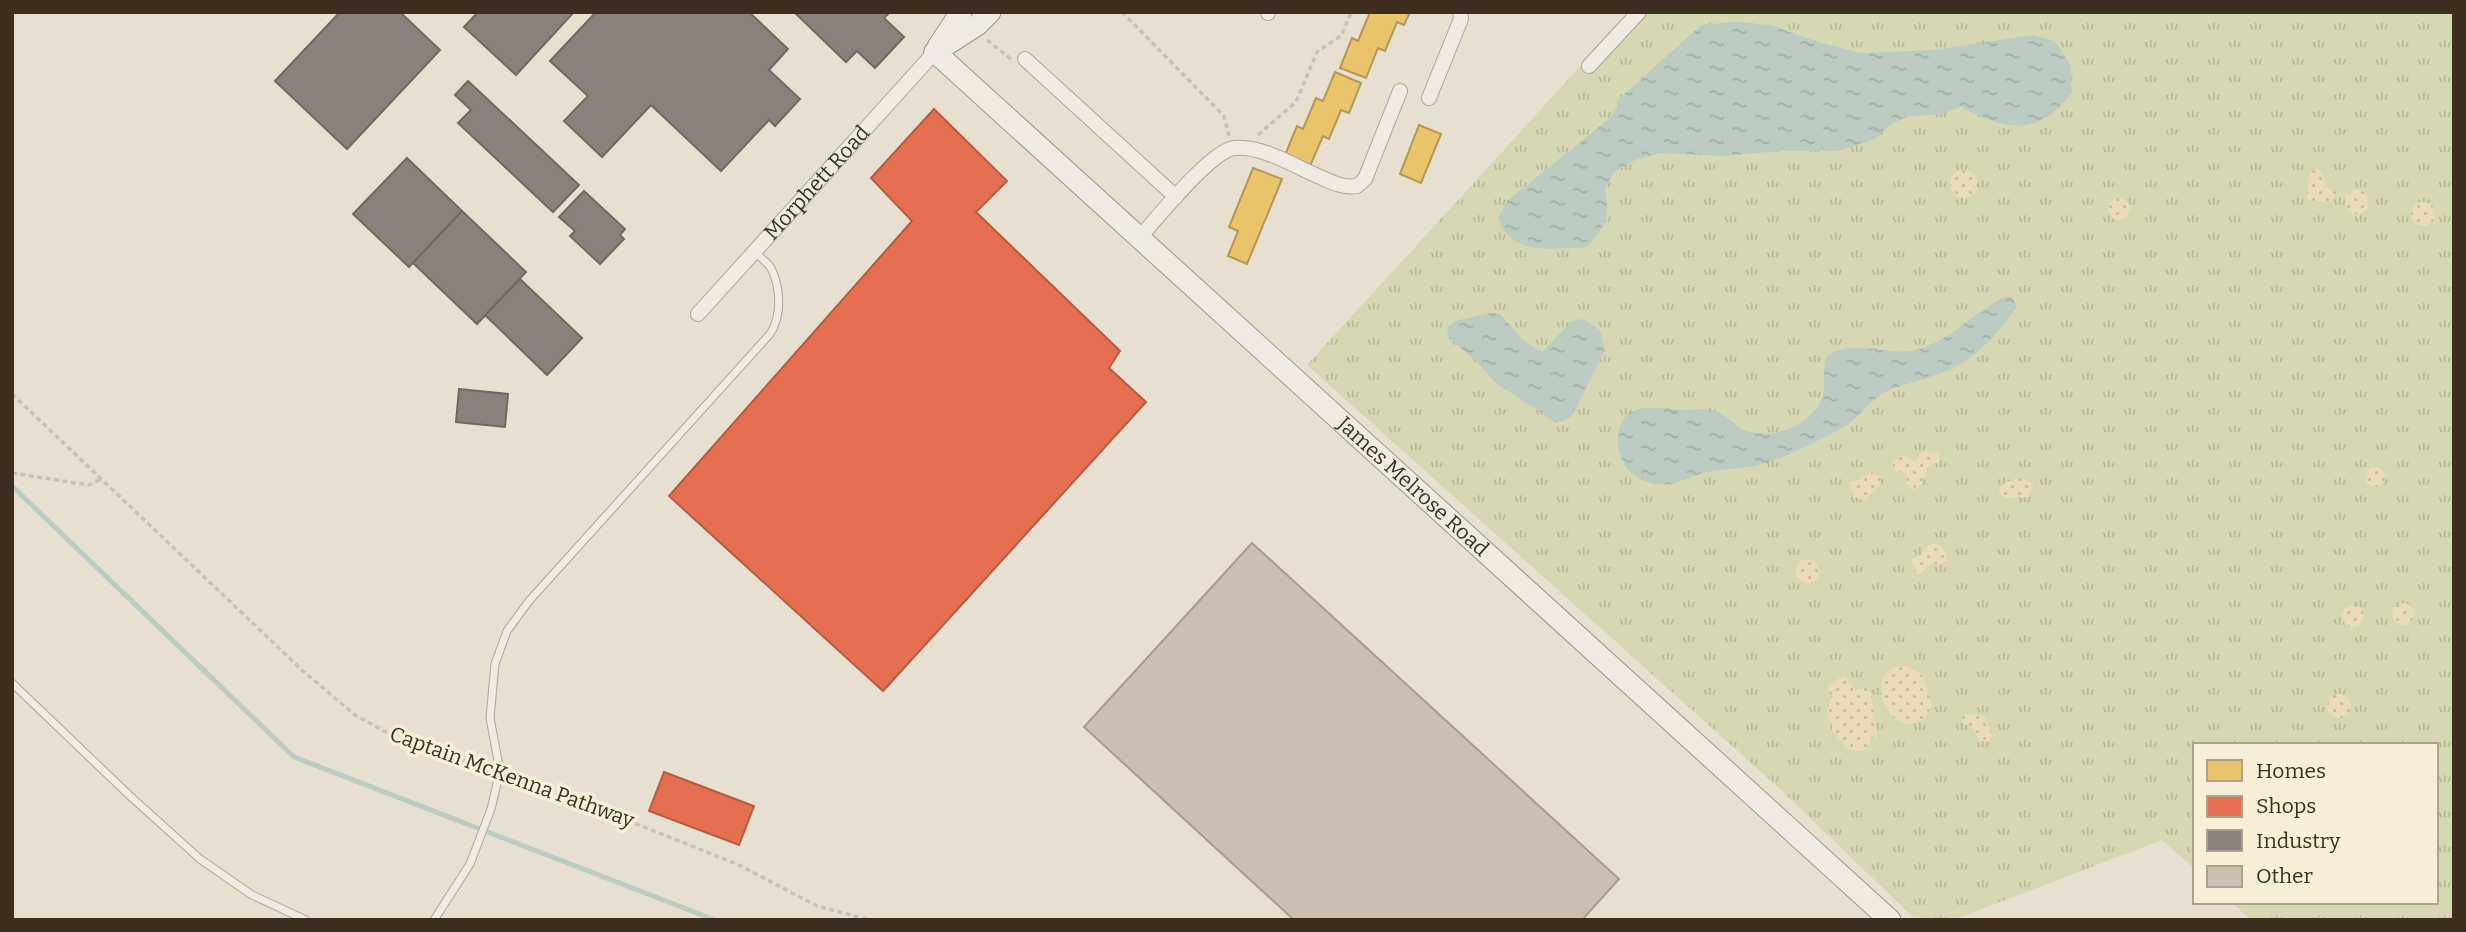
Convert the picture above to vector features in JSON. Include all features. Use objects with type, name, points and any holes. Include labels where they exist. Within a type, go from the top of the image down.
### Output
[{"type":"street","name":"Morphett Road","points":[[698,314],[935,51],[961,12]]},
{"type":"street","name":"Morphett Road","points":[[935,51],[977,25],[990,12]]},
{"type":"street","points":[[1429,98],[1461,19],[1460,12]]},
{"type":"street","points":[[1589,66],[1639,12]]},
{"type":"street","name":"James Melrose Road","points":[[935,51],[1890,920]]},
{"type":"street","points":[[1026,59],[1176,197]]},
{"type":"street","points":[[1140,237],[1218,155],[1233,148],[1254,150],[1337,185],[1357,186],[1365,179],[1400,91]]},
{"type":"lane","points":[[434,920],[474,854],[491,809],[500,771],[490,718],[491,689],[499,649],[507,631],[529,601],[770,334],[777,323],[779,305],[770,267],[754,252]]},
{"type":"lane","points":[[12,683],[200,859],[251,895],[306,920]]},
{"type":"path","points":[[1122,12],[1224,116],[1233,148]]},
{"type":"path","points":[[1254,150],[1258,135],[1296,102],[1317,52],[1342,35],[1351,12]]},
{"type":"path","points":[[984,39],[1014,62],[1026,59]]},
{"type":"path","name":"Captain McKenna Pathway","points":[[12,394],[303,671],[355,715],[408,744],[500,771],[739,865],[817,906],[870,920]]},
{"type":"path","points":[[12,473],[89,485],[103,478]]},
{"type":"green space","points":[[1630,12],[2454,12],[2454,920],[2251,920],[2233,904],[2438,904],[2438,743],[2193,743],[2193,867],[2162,840],[1953,920],[1916,920],[1780,789],[1307,365]]},
{"type":"sand","points":[[2317,168],[2323,174],[2326,187],[2337,192],[2331,202],[2311,201],[2306,197],[2310,173]]},
{"type":"sand","points":[[1964,170],[1974,174],[1978,184],[1974,194],[1964,198],[1954,194],[1950,184],[1954,174]]},
{"type":"sand","points":[[2357,190],[2365,194],[2369,202],[2365,210],[2357,214],[2349,210],[2345,202],[2349,194]]},
{"type":"sand","points":[[2119,198],[2127,201],[2130,209],[2127,217],[2119,220],[2111,217],[2108,209],[2111,201]]},
{"type":"sand","points":[[2423,202],[2431,206],[2435,214],[2431,222],[2423,226],[2415,222],[2411,214],[2415,206]]},
{"type":"sand","points":[[1926,451],[1938,454],[1940,461],[1927,468],[1923,483],[1914,490],[1906,484],[1907,473],[1896,472],[1892,462],[1904,455],[1916,463],[1919,455]]},
{"type":"sand","points":[[2375,467],[2382,470],[2385,477],[2382,484],[2375,487],[2368,484],[2365,477],[2368,470]]},
{"type":"sand","points":[[1871,472],[1881,477],[1881,485],[1864,500],[1854,497],[1849,482],[1862,479]]},
{"type":"sand","points":[[2018,477],[2034,484],[2027,497],[2007,498],[1999,494],[1999,489],[2007,481],[2014,482]]},
{"type":"sand","points":[[1931,543],[1942,546],[1946,561],[1940,565],[1932,563],[1920,574],[1916,573],[1911,559],[1921,556],[1925,547]]},
{"type":"sand","points":[[1808,559],[1817,562],[1820,571],[1817,580],[1808,583],[1799,580],[1796,571],[1799,562]]},
{"type":"sand","points":[[2403,603],[2411,606],[2414,614],[2411,622],[2403,625],[2395,622],[2392,614],[2395,606]]},
{"type":"sand","points":[[2353,605],[2361,608],[2364,616],[2361,624],[2353,627],[2345,624],[2342,616],[2345,608]]},
{"type":"sand","points":[[1907,666],[1922,675],[1932,705],[1925,719],[1913,725],[1901,722],[1891,715],[1882,694],[1882,683],[1886,674],[1894,668]]},
{"type":"sand","points":[[1845,676],[1855,690],[1867,688],[1871,692],[1876,739],[1872,738],[1866,749],[1860,752],[1850,749],[1832,731],[1832,724],[1826,717],[1832,693],[1828,689]]},
{"type":"sand","points":[[2339,694],[2348,697],[2351,706],[2348,715],[2339,718],[2330,715],[2327,706],[2330,697]]},
{"type":"sand","points":[[1965,714],[1984,716],[1992,734],[1989,741],[1980,741],[1973,728],[1962,723],[1961,718]]},
{"type":"water","points":[[1735,22],[1770,25],[1821,43],[1861,53],[1935,50],[2032,35],[2055,41],[2071,66],[2072,93],[2047,117],[2021,126],[1993,121],[1961,107],[1941,114],[1906,117],[1891,124],[1875,139],[1838,151],[1781,151],[1724,156],[1659,153],[1635,160],[1613,173],[1605,189],[1605,221],[1586,247],[1534,248],[1512,239],[1498,218],[1508,200],[1608,120],[1617,108],[1617,101],[1701,25]]},
{"type":"water","points":[[2005,297],[2012,297],[2017,307],[1992,338],[1962,363],[1944,372],[1887,391],[1848,424],[1788,455],[1754,466],[1707,472],[1676,482],[1655,484],[1630,472],[1620,455],[1618,435],[1621,423],[1627,415],[1643,408],[1710,410],[1721,414],[1740,428],[1760,434],[1792,427],[1802,422],[1821,402],[1826,357],[1848,348],[1904,351],[1928,346]]},
{"type":"water","points":[[1491,313],[1500,314],[1524,341],[1542,352],[1572,321],[1583,319],[1600,330],[1605,350],[1572,416],[1565,421],[1555,422],[1496,383],[1449,338],[1447,328],[1454,321]]},
{"type":"building: Homes","points":[[1370,12],[1410,12],[1404,25],[1397,22],[1385,51],[1378,48],[1366,78],[1340,68],[1352,38],[1358,41]]},
{"type":"building: Homes","points":[[1335,72],[1361,83],[1349,113],[1341,110],[1329,139],[1323,136],[1310,166],[1285,155],[1297,126],[1303,129],[1316,98],[1323,101]]},
{"type":"building: Homes","points":[[1419,125],[1441,134],[1421,183],[1400,174]]},
{"type":"building: Homes","points":[[1253,168],[1282,179],[1247,264],[1228,256],[1238,231],[1229,227]]},
{"type":"building: Shops","points":[[934,109],[1007,181],[976,212],[1120,351],[1109,368],[1146,402],[883,691],[669,496],[912,221],[871,178]]},
{"type":"building: Shops","points":[[664,772],[754,806],[739,845],[649,811]]},
{"type":"building: Industry","points":[[340,12],[400,12],[440,50],[347,149],[275,81]]},
{"type":"building: Industry","points":[[478,12],[574,12],[516,75],[464,27]]},
{"type":"building: Industry","points":[[596,12],[749,12],[788,49],[769,70],[800,99],[775,126],[769,120],[721,171],[651,105],[602,157],[564,121],[588,96],[550,61]]},
{"type":"building: Industry","points":[[794,12],[890,12],[884,18],[904,37],[875,68],[857,51],[846,62]]},
{"type":"building: Industry","points":[[468,81],[579,185],[553,212],[458,123],[471,110],[455,95]]},
{"type":"building: Industry","points":[[407,158],[462,211],[409,267],[353,214]]},
{"type":"building: Industry","points":[[584,191],[625,229],[620,235],[624,239],[600,264],[570,236],[575,231],[559,217]]},
{"type":"building: Industry","points":[[462,211],[526,272],[477,324],[413,263]]},
{"type":"building: Industry","points":[[520,279],[582,338],[547,375],[485,315]]},
{"type":"building: Industry","points":[[459,389],[508,394],[505,427],[456,422]]},
{"type":"building: Other","points":[[1252,543],[1619,879],[1582,920],[1294,920],[1084,727]]},
{"type":"waterway","points":[[12,486],[294,757],[715,920]]}]
